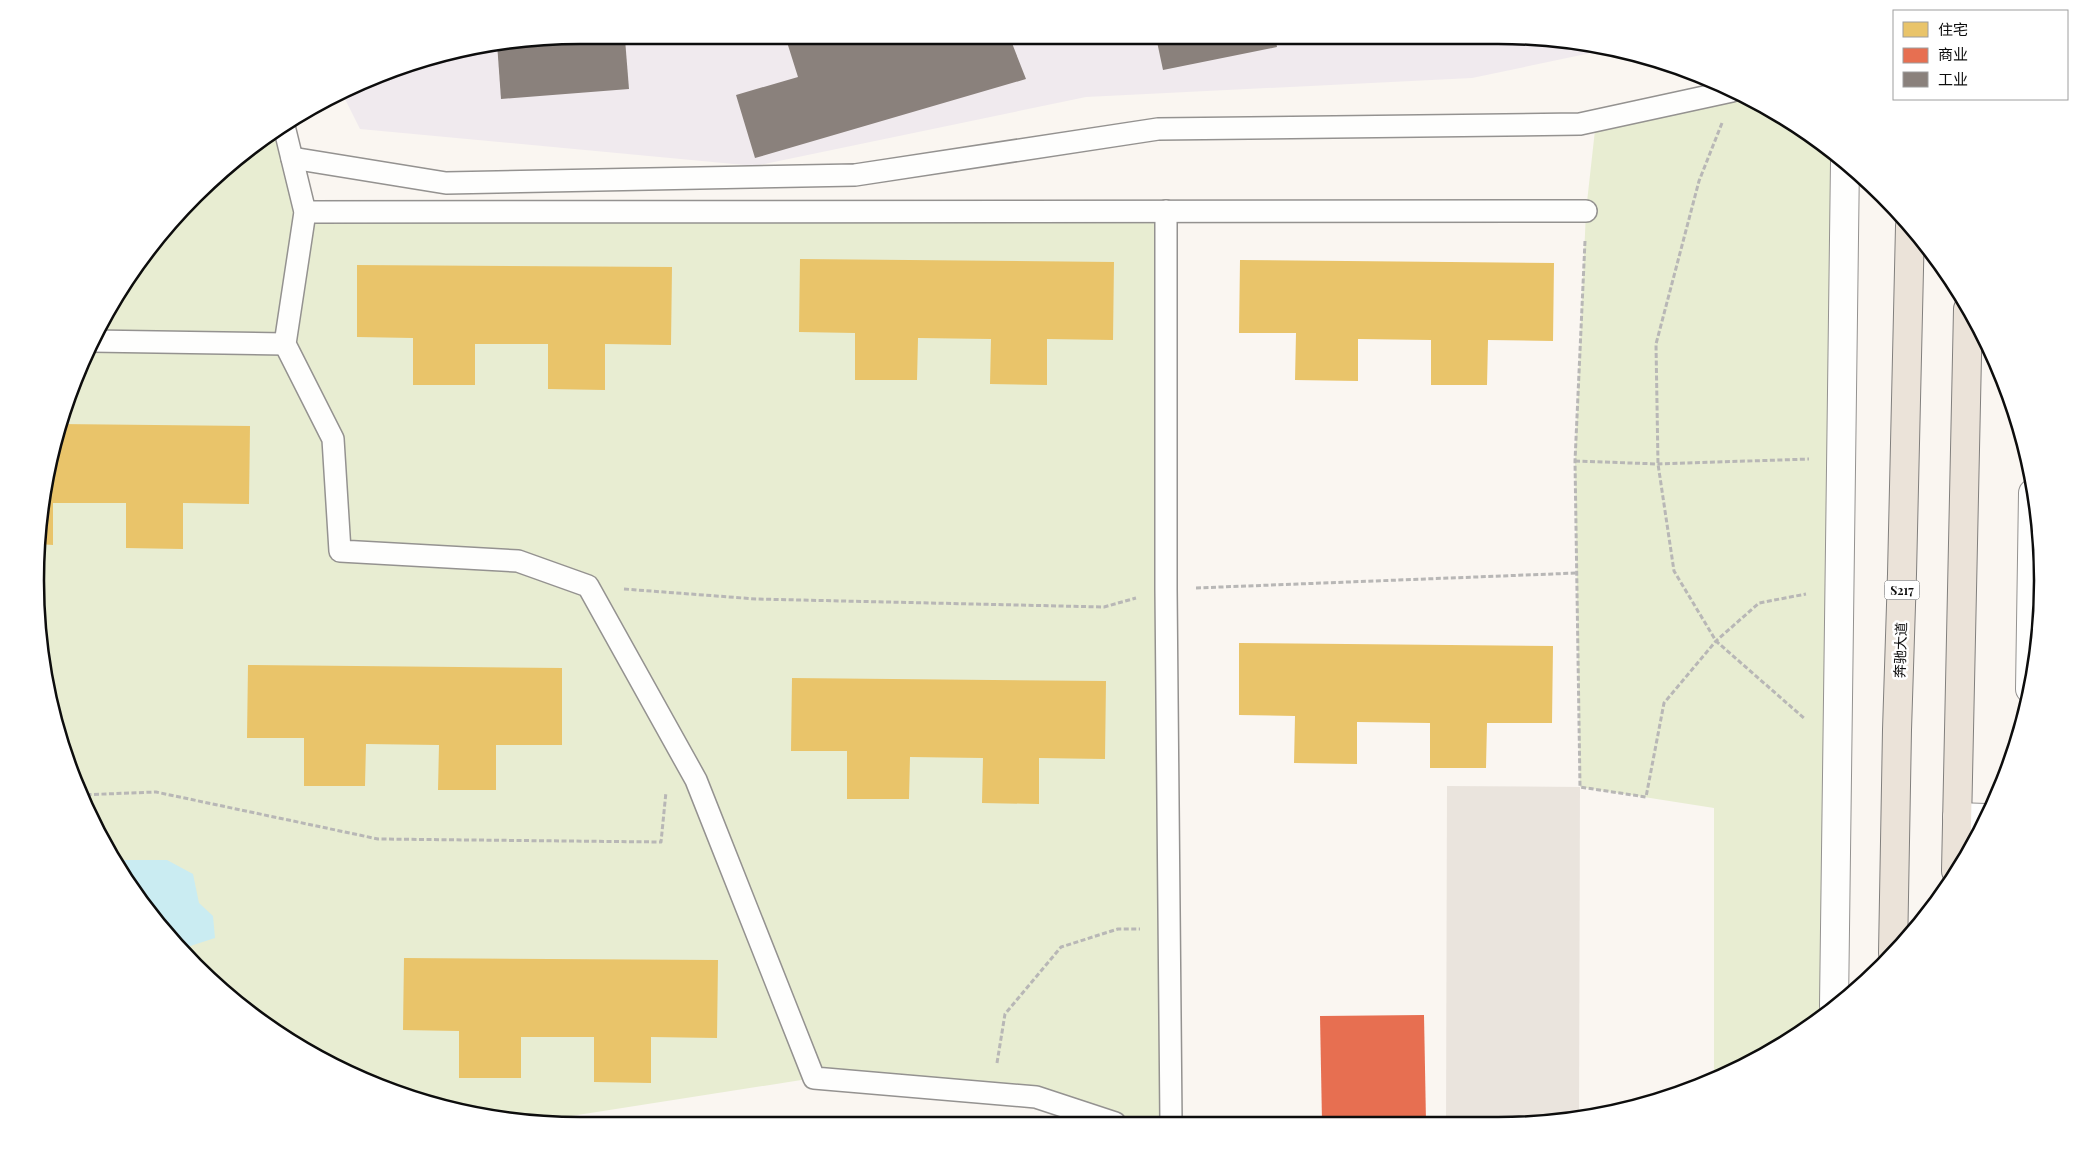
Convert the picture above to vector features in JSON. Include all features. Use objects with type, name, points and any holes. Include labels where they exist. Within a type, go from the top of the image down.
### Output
[{"type":"main road","name":"奔驰大道","points":[[1893,942],[1910,238]]},
{"type":"main road","points":[[1956,858],[1968,322]]},
{"type":"street","points":[[1834,998],[1845,172]]},
{"type":"street","points":[[2031,643],[2032,537]]},
{"type":"street","points":[[1958,817],[1979,818]]},
{"type":"lane","points":[[292,158],[446,183],[855,175],[1158,129],[1580,124],[1722,93]]},
{"type":"lane","points":[[285,132],[305,212],[285,344],[333,439],[340,551],[518,561],[588,586],[696,780],[814,1078],[1036,1097],[1097,1117]]},
{"type":"lane","points":[[1166,211],[1166,589],[1171,1117]]},
{"type":"lane","points":[[305,212],[1586,211]]},
{"type":"lane","points":[[101,340],[285,344]]},
{"type":"path","points":[[1724,119],[1699,181],[1656,344],[1658,464],[1674,571],[1716,641],[1837,748]]},
{"type":"path","points":[[1586,211],[1574,461],[1580,787],[1646,798],[1664,703],[1716,641],[1759,603],[1840,587]]},
{"type":"path","points":[[1574,461],[1658,464],[1842,458]]},
{"type":"path","points":[[588,586],[756,599],[1104,607],[1166,589],[1577,573]]},
{"type":"path","points":[[89,795],[156,792],[378,839],[661,842],[672,737]]},
{"type":"path","points":[[992,1093],[1005,1014],[1062,947],[1118,929],[1169,930]]},
{"type":"shaded area","points":[[1498,44],[1568,48],[1593,52],[1472,78],[1086,97],[755,166],[360,129],[345,98],[408,72],[442,62],[510,48],[545,45]]},
{"type":"shaded area","points":[[1447,786],[1580,787],[1579,1111],[1533,1116],[1446,1117]]},
{"type":"green space","points":[[1722,93],[1796,134],[1845,172],[1834,998],[1796,1027],[1735,1062],[1714,1071],[1714,808],[1580,787],[1575,461],[1586,211],[1596,121]]},
{"type":"green space","points":[[285,132],[305,212],[1166,211],[1171,1117],[1097,1117],[1036,1097],[814,1078],[567,1117],[510,1113],[442,1099],[408,1089],[343,1062],[312,1045],[282,1027],[227,984],[177,934],[134,879],[116,849],[99,818],[72,753],[54,685],[48,651],[45,616],[45,545],[48,510],[62,442],[72,408],[99,343],[134,282],[177,227],[201,201],[227,177]]},
{"type":"water","points":[[123,860],[167,860],[193,874],[199,903],[213,916],[215,938],[189,947],[155,907]]},
{"type":"building: 住宅","points":[[800,259],[1114,262],[1113,340],[1047,339],[1047,385],[990,384],[991,339],[918,338],[917,380],[855,380],[855,333],[799,332]]},
{"type":"building: 住宅","points":[[1240,260],[1554,263],[1553,341],[1488,340],[1487,385],[1431,385],[1431,340],[1358,339],[1358,381],[1295,380],[1296,333],[1239,333]]},
{"type":"building: 住宅","points":[[357,265],[672,267],[671,345],[605,344],[605,390],[548,389],[548,344],[475,344],[475,385],[413,385],[413,338],[357,337]]},
{"type":"building: 住宅","points":[[67,424],[250,426],[249,504],[183,503],[183,549],[126,548],[126,503],[53,503],[53,545],[45,544],[48,510],[54,476]]},
{"type":"building: 住宅","points":[[1239,643],[1553,646],[1552,723],[1487,723],[1486,768],[1430,768],[1430,723],[1357,722],[1357,764],[1294,763],[1295,716],[1239,715]]},
{"type":"building: 住宅","points":[[248,665],[562,668],[562,745],[496,745],[496,790],[438,790],[439,745],[366,744],[365,786],[304,786],[304,738],[247,738]]},
{"type":"building: 住宅","points":[[792,678],[1106,681],[1105,759],[1039,758],[1039,804],[982,803],[983,758],[910,757],[909,799],[847,799],[847,751],[791,751]]},
{"type":"building: 住宅","points":[[404,958],[718,960],[717,1038],[651,1037],[651,1083],[594,1082],[594,1037],[521,1037],[521,1078],[459,1078],[459,1031],[403,1030]]},
{"type":"building: 商业","points":[[1424,1015],[1426,1117],[1322,1117],[1320,1016]]},
{"type":"building: 工业","points":[[625,44],[629,89],[501,99],[498,50],[545,45]]},
{"type":"building: 工业","points":[[788,44],[1012,44],[1026,79],[755,158],[736,95],[798,77]]},
{"type":"building: 工业","points":[[1157,44],[1276,44],[1277,47],[1163,70]]}]
